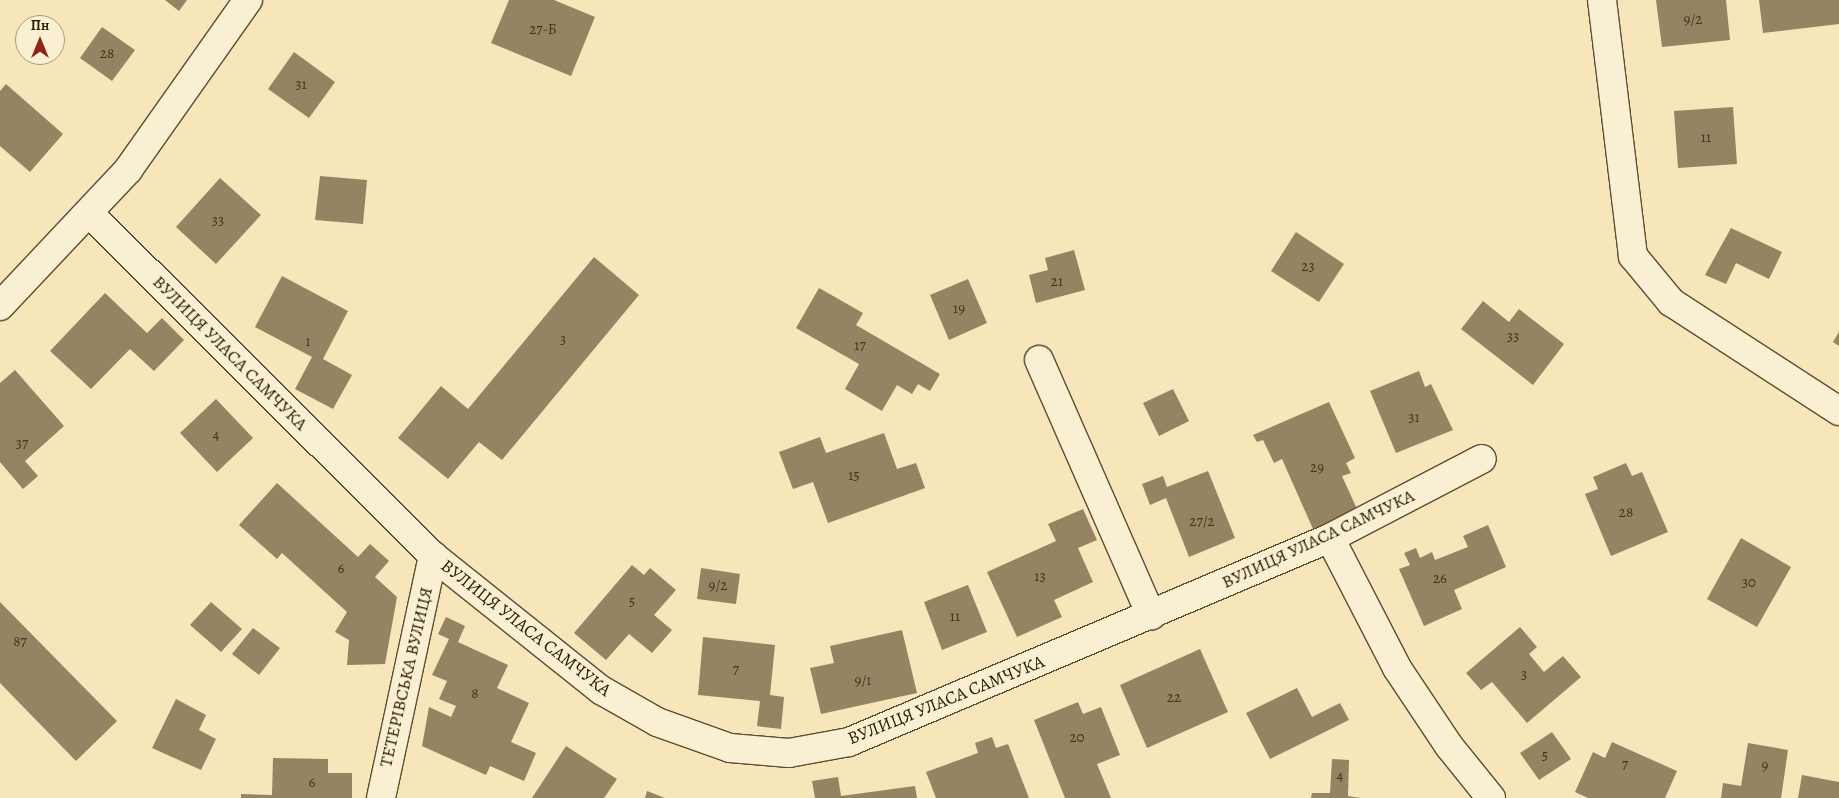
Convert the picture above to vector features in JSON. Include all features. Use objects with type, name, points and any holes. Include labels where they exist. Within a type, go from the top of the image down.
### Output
[{"type":"street","points":[[0,306],[128,170],[248,0]]},
{"type":"street","points":[[1602,0],[1633,256],[1671,302],[1839,411]]},
{"type":"street","name":"ВУЛИЦЯ УЛАСА САМЧУКА","points":[[89,213],[433,556],[601,690],[657,722],[730,748],[789,754],[849,742],[1330,538],[1482,459]]},
{"type":"street","points":[[1039,360],[1150,615]]},
{"type":"street","points":[[1330,538],[1397,668],[1449,746],[1491,798]]},
{"type":"street","name":"ТЕТЕРІВСЬКА ВУЛИЦЯ","points":[[381,798],[433,556]]},
{"type":"building","points":[[165,0],[187,0],[179,11]]},
{"type":"building","points":[[509,0],[554,0],[595,17],[571,76],[491,43]]},
{"type":"building","points":[[1656,0],[1726,0],[1730,40],[1662,47]]},
{"type":"building","points":[[1759,0],[1839,0],[1839,24],[1763,33]]},
{"type":"building","points":[[102,27],[135,50],[112,81],[80,58]]},
{"type":"building","points":[[294,52],[335,82],[309,118],[268,89]]},
{"type":"building","points":[[6,84],[63,134],[30,172],[0,146],[0,91]]},
{"type":"building","points":[[1733,107],[1737,164],[1678,168],[1674,111]]},
{"type":"building","points":[[320,176],[367,180],[363,224],[315,220]]},
{"type":"building","points":[[220,178],[261,215],[216,264],[176,227]]},
{"type":"building","points":[[1731,228],[1782,252],[1769,279],[1736,263],[1726,284],[1705,275]]},
{"type":"building","points":[[1296,232],[1344,264],[1319,302],[1271,271]]},
{"type":"building","points":[[1074,250],[1085,290],[1036,303],[1029,275],[1048,270],[1045,258]]},
{"type":"building","points":[[594,257],[639,295],[502,460],[479,442],[448,479],[398,438],[441,386],[468,409]]},
{"type":"building","points":[[282,276],[348,311],[323,359],[352,375],[333,409],[295,389],[312,357],[255,327]]},
{"type":"building","points":[[968,279],[987,323],[949,340],[930,295]]},
{"type":"building","points":[[819,288],[863,313],[856,325],[940,374],[930,391],[918,384],[912,394],[897,385],[882,411],[845,389],[859,364],[796,328]]},
{"type":"building","points":[[105,293],[147,333],[162,318],[184,340],[154,371],[130,349],[91,389],[50,351]]},
{"type":"building","points":[[1483,301],[1509,322],[1519,309],[1564,344],[1533,385],[1461,329]]},
{"type":"building","points":[[1839,332],[1839,346],[1833,342]]},
{"type":"building","points":[[15,370],[64,426],[25,461],[38,476],[23,489],[0,462],[0,383]]},
{"type":"building","points":[[1419,371],[1425,387],[1431,384],[1453,430],[1396,453],[1370,391]]},
{"type":"building","points":[[1173,389],[1189,421],[1159,436],[1143,403]]},
{"type":"building","points":[[216,399],[253,438],[217,472],[180,433]]},
{"type":"building","points":[[1329,402],[1355,458],[1346,463],[1351,473],[1342,476],[1357,509],[1313,529],[1282,459],[1274,463],[1263,440],[1257,442],[1253,435]]},
{"type":"building","points":[[884,433],[897,469],[916,463],[925,488],[828,523],[813,482],[793,489],[779,452],[820,437],[826,453]]},
{"type":"building","points":[[1626,463],[1632,476],[1642,472],[1668,532],[1611,556],[1585,494],[1598,489],[1593,477]]},
{"type":"building","points":[[1208,471],[1235,538],[1189,557],[1166,498],[1150,505],[1142,484],[1163,476],[1167,487]]},
{"type":"building","points":[[277,483],[358,557],[370,544],[389,561],[375,577],[397,597],[385,664],[347,665],[349,640],[335,632],[347,612],[282,553],[277,559],[239,525]]},
{"type":"building","points":[[1083,509],[1097,540],[1078,548],[1093,582],[1054,600],[1062,617],[1017,637],[987,572],[1056,541],[1048,524]]},
{"type":"building","points":[[1488,525],[1506,567],[1454,590],[1462,609],[1424,626],[1399,569],[1410,565],[1404,553],[1416,548],[1420,558],[1432,552],[1435,560],[1468,547],[1463,536]]},
{"type":"building","points":[[1741,538],[1791,567],[1757,627],[1707,599]]},
{"type":"building","points":[[632,565],[644,575],[650,568],[676,590],[654,615],[672,630],[652,653],[629,634],[606,660],[574,633]]},
{"type":"building","points":[[701,568],[740,574],[736,604],[697,599]]},
{"type":"building","points":[[968,585],[987,632],[942,650],[924,602]]},
{"type":"building","points":[[0,602],[117,721],[76,761],[0,683]]},
{"type":"building","points":[[211,602],[242,629],[221,652],[190,625]]},
{"type":"building","points":[[446,617],[465,626],[458,642],[508,665],[497,688],[529,703],[511,742],[536,753],[524,781],[490,766],[486,775],[422,746],[429,707],[451,717],[456,706],[439,699],[447,681],[432,675],[449,639],[438,634]]},
{"type":"building","points":[[1520,627],[1537,647],[1529,654],[1544,672],[1563,656],[1581,677],[1527,723],[1492,682],[1481,690],[1466,673]]},
{"type":"building","points":[[253,628],[280,648],[259,675],[232,654]]},
{"type":"building","points":[[902,630],[917,693],[821,714],[810,668],[834,663],[830,646]]},
{"type":"building","points":[[703,637],[775,645],[770,695],[784,697],[781,729],[757,726],[760,701],[698,695]]},
{"type":"building","points":[[1200,649],[1228,712],[1147,748],[1120,685]]},
{"type":"building","points":[[1297,688],[1312,717],[1340,703],[1349,720],[1270,759],[1246,713]]},
{"type":"building","points":[[176,699],[206,715],[199,730],[216,739],[201,770],[152,748]]},
{"type":"building","points":[[1078,702],[1083,714],[1101,707],[1120,755],[1097,764],[1111,798],[1065,798],[1034,720]]},
{"type":"building","points":[[1552,732],[1571,759],[1539,780],[1520,753]]},
{"type":"building","points":[[992,737],[996,748],[1008,744],[1029,798],[936,798],[926,772],[978,753],[975,743]]},
{"type":"building","points":[[1612,742],[1677,771],[1665,798],[1588,798],[1575,792],[1593,752],[1605,758]]},
{"type":"building","points":[[1748,743],[1788,750],[1781,798],[1721,798],[1723,783],[1741,786]]},
{"type":"building","points":[[566,746],[617,779],[604,798],[532,798]]},
{"type":"building","points":[[273,758],[328,759],[328,773],[352,773],[352,798],[241,798],[241,794],[272,795]]},
{"type":"building","points":[[1332,759],[1349,760],[1348,796],[1361,798],[1311,798],[1312,793],[1330,793]]},
{"type":"building","points":[[1802,775],[1839,782],[1839,798],[1798,798]]},
{"type":"building","points":[[838,777],[841,796],[915,786],[917,798],[815,798],[812,781]]},
{"type":"building","points":[[647,791],[665,798],[645,798]]}]
